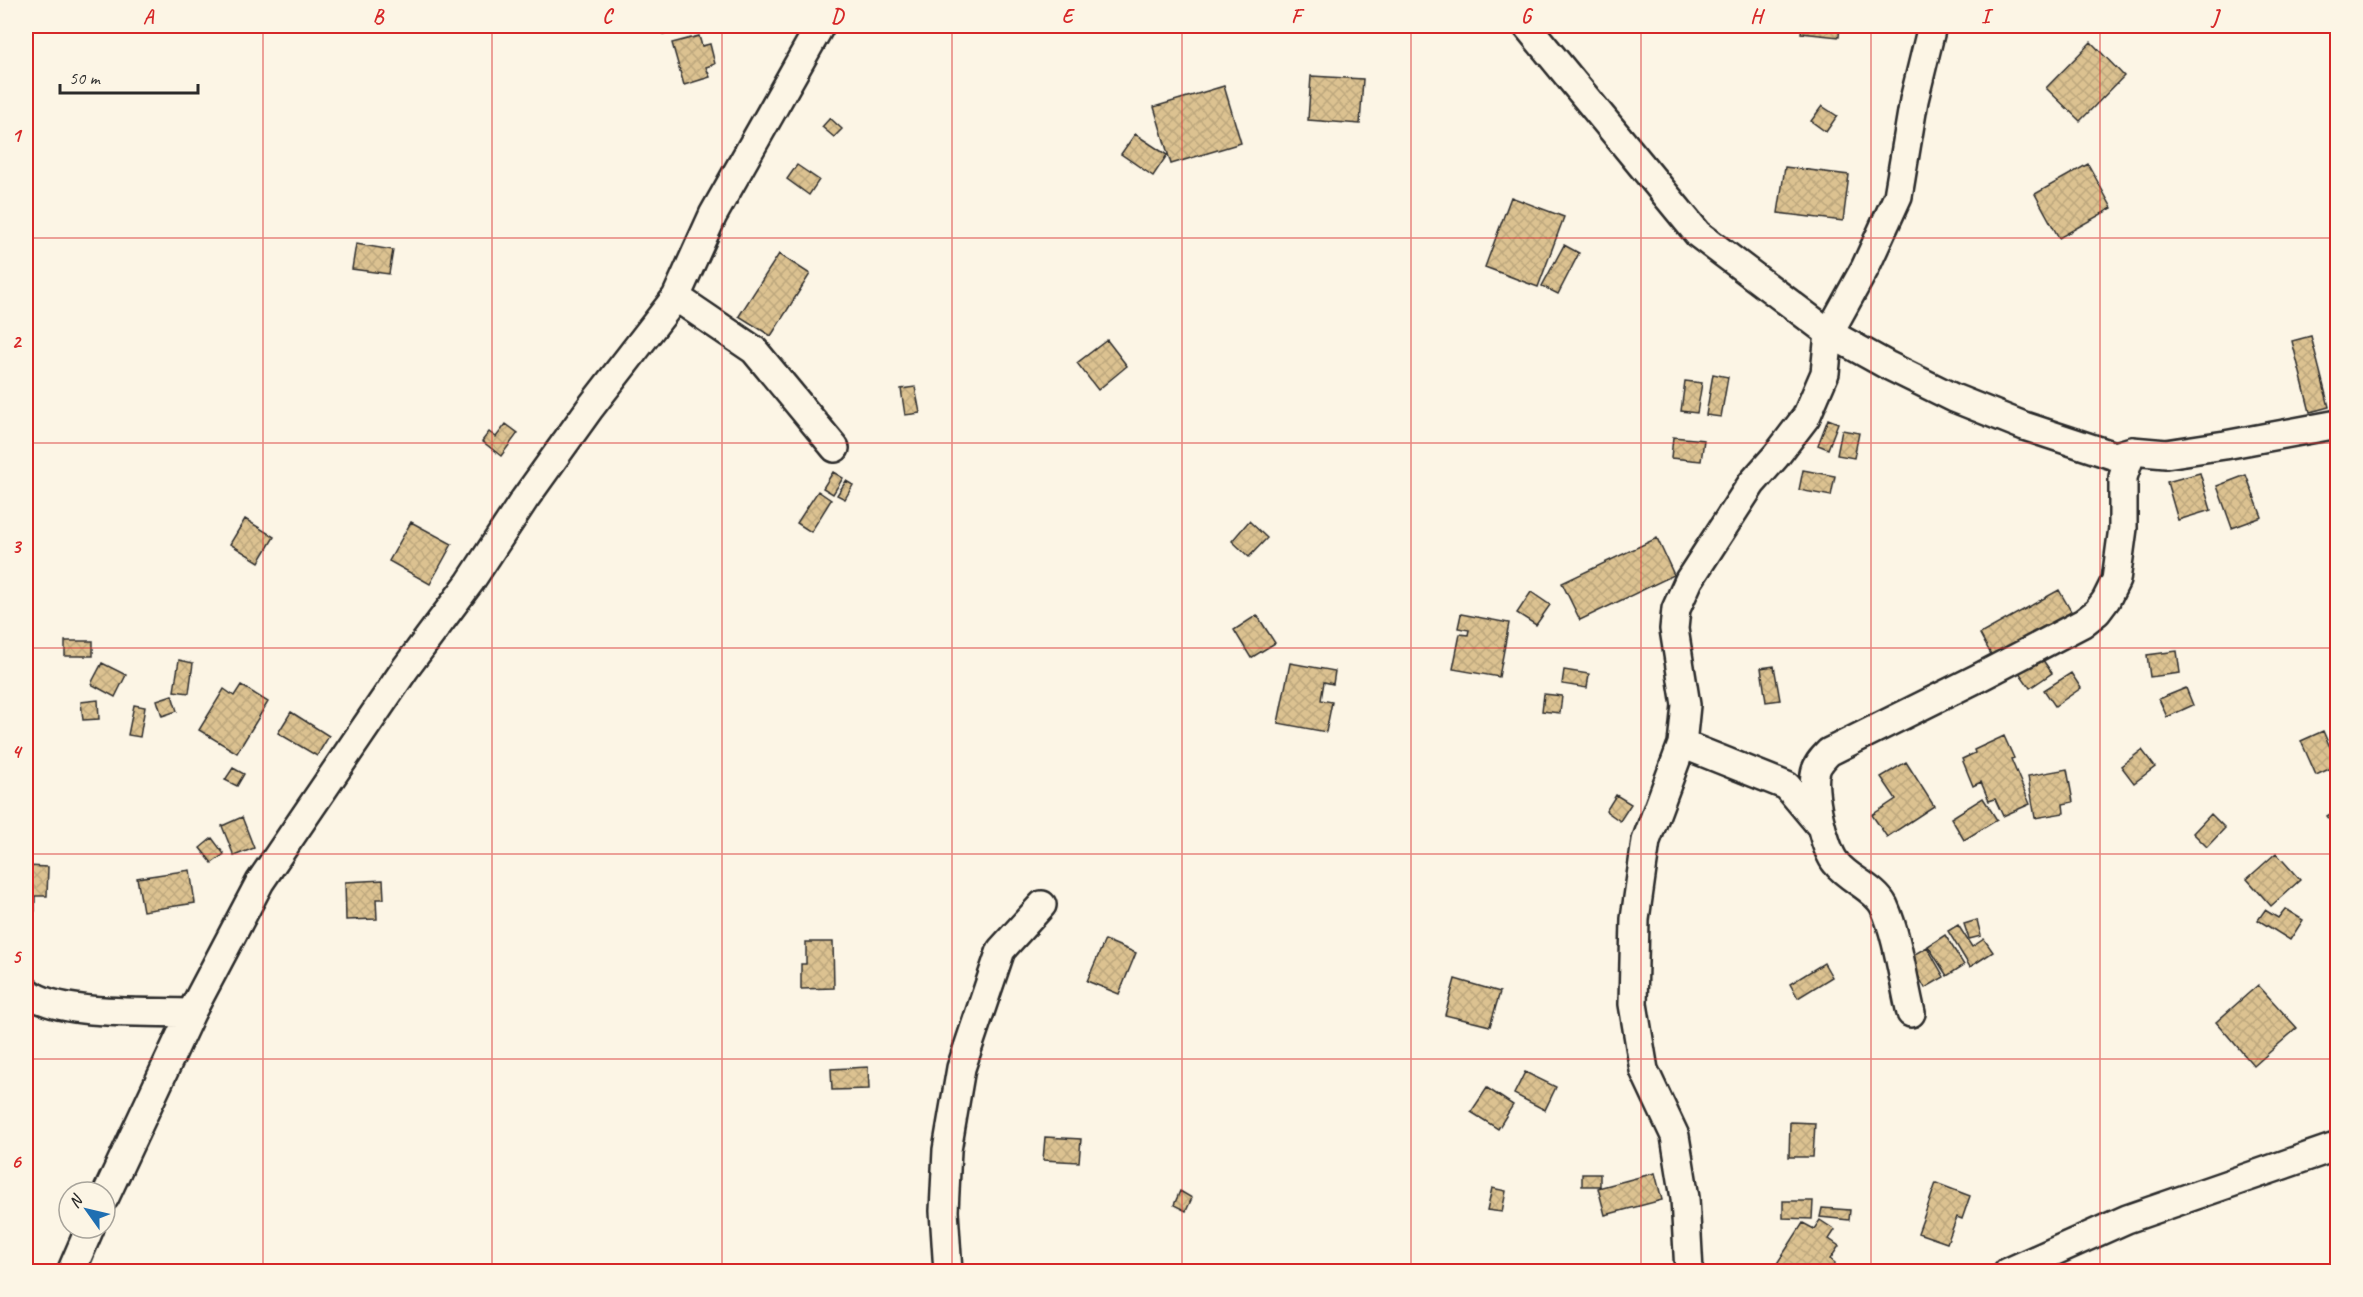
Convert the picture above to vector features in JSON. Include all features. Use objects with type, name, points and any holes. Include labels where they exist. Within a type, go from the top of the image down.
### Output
[{"type":"street","points":[[113,1180],[191,1013],[260,882],[405,669],[470,582],[524,500],[590,408],[676,297],[713,215],[820,26]]},
{"type":"street","points":[[1527,26],[1698,234],[1830,333],[1954,398],[2024,426],[2115,456],[2132,451],[2166,453],[2224,446],[2337,424]]},
{"type":"street","points":[[1689,1272],[1685,1198],[1675,1136],[1644,1070],[1633,1004],[1635,919],[1646,841],[1683,744],[1686,705],[1674,629],[1676,609],[1689,580],[1752,483],[1806,417],[1825,373],[1830,333],[1865,268],[1898,196],[1914,100],[1932,26]]},
{"type":"street","points":[[676,297],[754,350],[835,448]]},
{"type":"street","points":[[1911,1013],[1883,903],[1837,865],[1831,856],[1815,799],[1816,769],[1829,752],[1978,678],[2083,623],[2097,612],[2116,580],[2123,528],[2123,477],[2132,451]]},
{"type":"street","points":[[1683,744],[1787,786],[1823,829]]},
{"type":"street","points":[[948,1272],[944,1211],[946,1150],[961,1068],[1001,950],[1042,905]]},
{"type":"street","points":[[26,991],[34,998],[66,1009],[191,1013]]},
{"type":"street","points":[[2008,1272],[2127,1219],[2337,1146]]},
{"type":"street","points":[[71,1272],[85,1240]]},
{"type":"building","points":[[660,26],[676,26],[677,30],[663,34]]},
{"type":"building","points":[[1802,26],[1840,26],[1839,37],[1801,33]]},
{"type":"building","points":[[699,36],[702,46],[710,44],[715,64],[706,67],[710,77],[684,85],[672,43]]},
{"type":"building","points":[[2091,42],[2124,76],[2080,121],[2046,88]]},
{"type":"building","points":[[1311,76],[1363,79],[1360,124],[1308,120]]},
{"type":"building","points":[[1224,86],[1241,143],[1171,164],[1154,107]]},
{"type":"building","points":[[1822,106],[1837,116],[1826,132],[1811,121]]},
{"type":"building","points":[[830,118],[842,129],[834,137],[822,127]]},
{"type":"building","points":[[1135,134],[1167,155],[1153,176],[1121,154]]},
{"type":"building","points":[[2088,164],[2112,208],[2059,238],[2035,194]]},
{"type":"building","points":[[797,165],[819,180],[809,195],[787,179]]},
{"type":"building","points":[[1785,167],[1849,175],[1843,221],[1778,213]]},
{"type":"building","points":[[1511,197],[1564,217],[1538,287],[1485,267]]},
{"type":"building","points":[[356,244],[393,250],[389,274],[352,269]]},
{"type":"building","points":[[1564,245],[1579,253],[1558,294],[1542,286]]},
{"type":"building","points":[[779,254],[810,274],[771,336],[739,316]]},
{"type":"building","points":[[2311,336],[2329,407],[2310,412],[2292,341]]},
{"type":"building","points":[[1107,340],[1127,366],[1098,390],[1077,363]]},
{"type":"building","points":[[1713,374],[1728,377],[1721,417],[1706,415]]},
{"type":"building","points":[[1685,381],[1702,383],[1697,413],[1681,411]]},
{"type":"building","points":[[915,387],[920,413],[905,415],[901,389]]},
{"type":"building","points":[[1828,419],[1838,423],[1828,449],[1818,445]]},
{"type":"building","points":[[506,424],[518,433],[501,456],[482,441],[489,432],[496,437]]},
{"type":"building","points":[[1842,430],[1859,433],[1854,458],[1837,455]]},
{"type":"building","points":[[1673,437],[1704,440],[1701,461],[1671,458]]},
{"type":"building","points":[[1803,470],[1835,476],[1831,496],[1799,490]]},
{"type":"building","points":[[833,472],[843,478],[833,494],[823,488]]},
{"type":"building","points":[[2200,473],[2211,510],[2178,520],[2167,482]]},
{"type":"building","points":[[2246,475],[2262,517],[2232,528],[2217,486]]},
{"type":"building","points":[[846,481],[853,485],[845,499],[837,495]]},
{"type":"building","points":[[818,491],[831,500],[811,532],[797,523]]},
{"type":"building","points":[[245,519],[274,537],[259,562],[230,544]]},
{"type":"building","points":[[1249,521],[1267,538],[1249,557],[1232,541]]},
{"type":"building","points":[[411,522],[452,544],[430,584],[389,561]]},
{"type":"building","points":[[1657,538],[1674,575],[1580,620],[1562,583]]},
{"type":"building","points":[[2059,590],[2072,613],[1993,658],[1980,634]]},
{"type":"building","points":[[1531,592],[1550,605],[1536,625],[1517,613]]},
{"type":"building","points":[[1461,614],[1509,623],[1499,677],[1453,669],[1460,634],[1468,635],[1469,630],[1458,628]]},
{"type":"building","points":[[1257,615],[1275,643],[1251,658],[1234,630]]},
{"type":"building","points":[[65,641],[93,641],[93,656],[65,656]]},
{"type":"building","points":[[2177,651],[2180,673],[2150,677],[2147,655]]},
{"type":"building","points":[[2038,653],[2052,673],[2030,688],[2016,668]]},
{"type":"building","points":[[179,660],[193,663],[189,693],[174,691]]},
{"type":"building","points":[[102,663],[126,675],[115,697],[91,684]]},
{"type":"building","points":[[1290,663],[1335,671],[1333,684],[1324,682],[1321,700],[1332,702],[1326,732],[1278,723]]},
{"type":"building","points":[[1774,666],[1780,700],[1766,702],[1761,668]]},
{"type":"building","points":[[1564,670],[1589,674],[1587,688],[1562,684]]},
{"type":"building","points":[[2071,673],[2081,688],[2055,706],[2044,690]]},
{"type":"building","points":[[241,685],[268,702],[237,753],[199,730],[224,689],[234,696]]},
{"type":"building","points":[[2186,688],[2193,705],[2167,717],[2159,699]]},
{"type":"building","points":[[1544,694],[1562,696],[1560,713],[1542,711]]},
{"type":"building","points":[[172,695],[177,711],[162,716],[157,700]]},
{"type":"building","points":[[98,700],[99,719],[83,720],[81,702]]},
{"type":"building","points":[[134,705],[145,707],[140,737],[128,735]]},
{"type":"building","points":[[291,712],[329,736],[317,756],[278,733]]},
{"type":"building","points":[[2323,731],[2338,765],[2316,775],[2301,741]]},
{"type":"building","points":[[2004,736],[2030,804],[2003,816],[1995,799],[1989,801],[1981,782],[1973,786],[1962,759],[1975,753],[1974,750]]},
{"type":"building","points":[[2142,750],[2155,767],[2134,783],[2121,766]]},
{"type":"building","points":[[1906,762],[1934,806],[1887,837],[1872,815],[1896,799],[1881,777]]},
{"type":"building","points":[[233,768],[244,774],[237,786],[225,780]]},
{"type":"building","points":[[2067,769],[2073,802],[2063,804],[2064,813],[2035,818],[2028,776]]},
{"type":"building","points":[[1616,795],[1631,804],[1620,821],[1606,811]]},
{"type":"building","points":[[1983,798],[1997,820],[1964,840],[1951,818]]},
{"type":"building","points":[[2338,809],[2338,831],[2327,816]]},
{"type":"building","points":[[2211,814],[2225,828],[2207,847],[2193,833]]},
{"type":"building","points":[[242,817],[254,848],[234,856],[222,826]]},
{"type":"building","points":[[212,838],[224,854],[212,863],[200,848]]},
{"type":"building","points":[[2276,853],[2300,880],[2271,906],[2247,879]]},
{"type":"building","points":[[26,866],[48,867],[47,896],[35,896],[35,911],[26,911]]},
{"type":"building","points":[[190,870],[195,903],[143,911],[137,878]]},
{"type":"building","points":[[383,880],[384,899],[376,899],[377,919],[346,920],[345,882]]},
{"type":"building","points":[[2285,909],[2303,920],[2290,940],[2258,920],[2265,910],[2278,918]]},
{"type":"building","points":[[1977,920],[1981,936],[1969,939],[1964,924]]},
{"type":"building","points":[[1958,925],[1972,947],[1984,939],[1993,952],[1970,967],[1948,931]]},
{"type":"building","points":[[1945,935],[1964,965],[1947,976],[1928,946]]},
{"type":"building","points":[[1105,940],[1136,953],[1119,994],[1087,981]]},
{"type":"building","points":[[806,942],[833,942],[834,988],[801,989],[801,964],[806,964]]},
{"type":"building","points":[[1927,947],[1944,977],[1925,988],[1908,958]]},
{"type":"building","points":[[1824,963],[1832,977],[1798,998],[1790,984]]},
{"type":"building","points":[[1455,979],[1500,992],[1490,1026],[1445,1015]]},
{"type":"building","points":[[2258,985],[2297,1028],[2254,1066],[2216,1022]]},
{"type":"building","points":[[868,1067],[869,1089],[832,1090],[831,1069]]},
{"type":"building","points":[[1525,1072],[1556,1087],[1545,1110],[1514,1094]]},
{"type":"building","points":[[1487,1088],[1513,1105],[1498,1129],[1471,1112]]},
{"type":"building","points":[[1790,1122],[1815,1123],[1813,1157],[1789,1157]]},
{"type":"building","points":[[1045,1137],[1081,1139],[1079,1162],[1043,1160]]},
{"type":"building","points":[[1655,1173],[1662,1200],[1605,1215],[1598,1188]]},
{"type":"building","points":[[1582,1174],[1600,1174],[1600,1186],[1582,1186]]},
{"type":"building","points":[[1936,1183],[1970,1196],[1962,1219],[1957,1217],[1947,1243],[1918,1233]]},
{"type":"building","points":[[1492,1188],[1506,1191],[1502,1212],[1487,1210]]},
{"type":"building","points":[[1180,1191],[1192,1198],[1186,1211],[1174,1205]]},
{"type":"building","points":[[1783,1201],[1813,1201],[1812,1219],[1783,1218]]},
{"type":"building","points":[[1822,1208],[1850,1210],[1849,1220],[1820,1217]]},
{"type":"building","points":[[1820,1220],[1835,1230],[1829,1239],[1839,1246],[1830,1259],[1835,1263],[1830,1272],[1786,1272],[1776,1265],[1803,1223],[1814,1229]]}]
